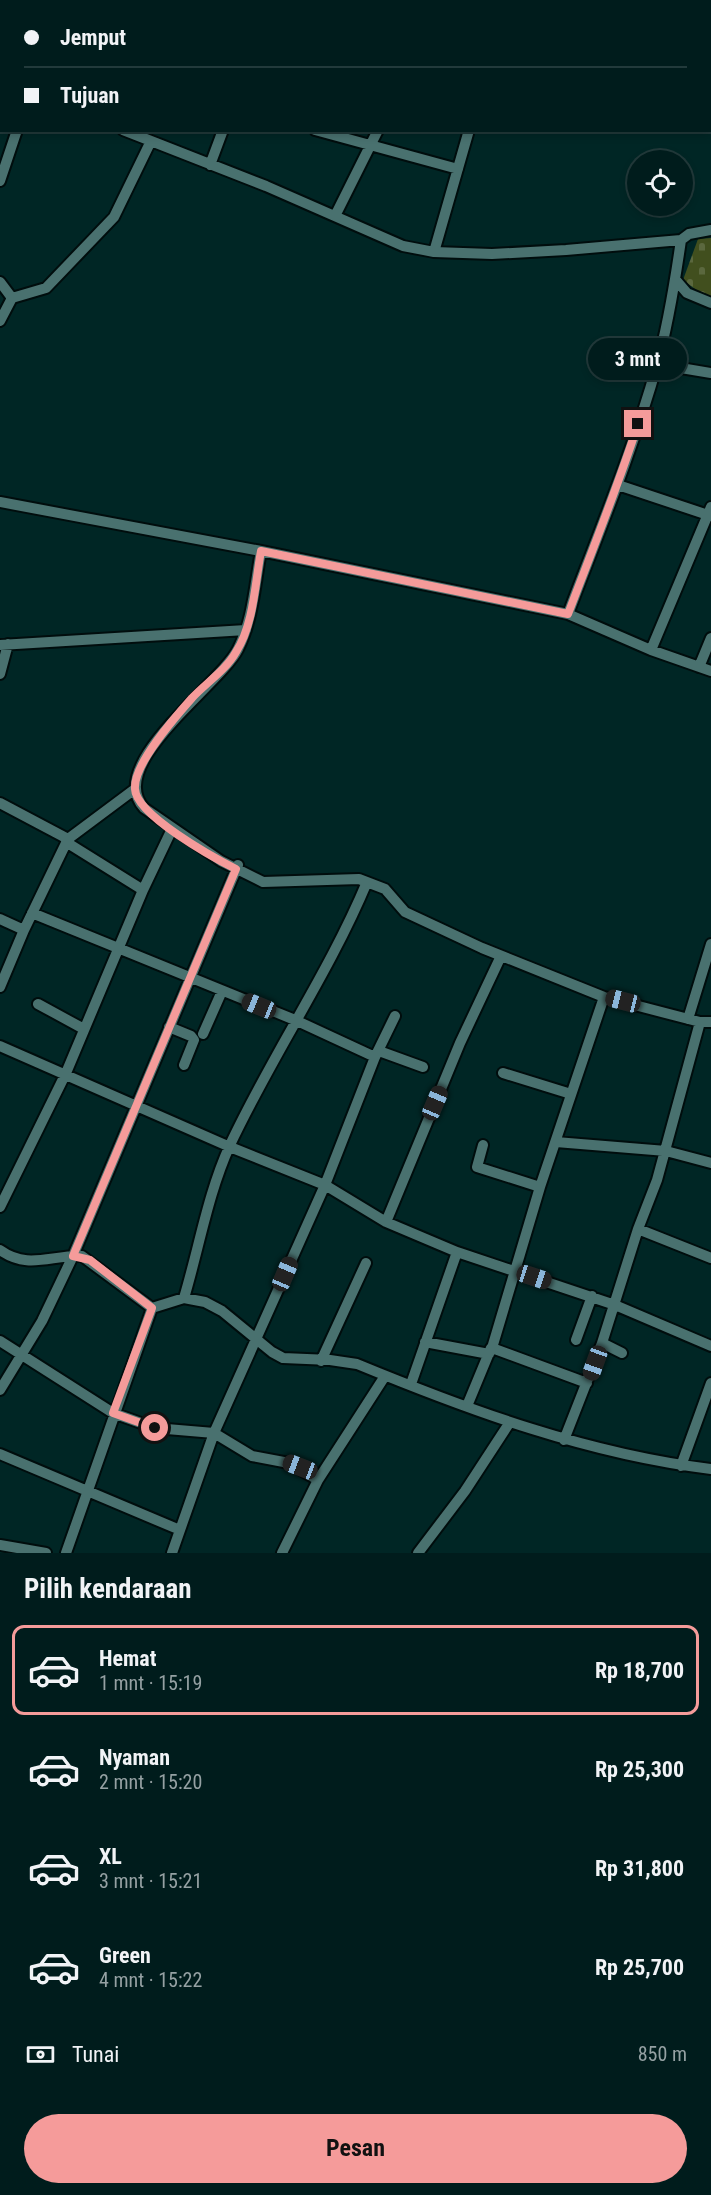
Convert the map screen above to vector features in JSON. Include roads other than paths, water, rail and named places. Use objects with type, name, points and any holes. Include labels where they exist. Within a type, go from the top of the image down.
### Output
[{"type":"street","points":[[0,181],[16,132]]},
{"type":"street","points":[[127,132],[403,246],[434,252],[492,254],[556,251],[681,240],[689,234],[711,230]]},
{"type":"street","points":[[210,165],[222,132]]},
{"type":"street","points":[[322,132],[458,169]]},
{"type":"street","points":[[335,216],[377,132]]},
{"type":"street","points":[[434,252],[469,132]]},
{"type":"street","points":[[0,321],[12,298],[46,288],[114,217],[150,143]]},
{"type":"street","points":[[568,614],[597,533],[618,485],[657,364],[681,240]]},
{"type":"street","points":[[675,279],[687,293],[711,303]]},
{"type":"street","points":[[0,282],[12,298]]},
{"type":"street","points":[[657,364],[711,373]]},
{"type":"street","points":[[618,485],[710,513],[651,650]]},
{"type":"street","points":[[0,502],[261,551],[568,614],[651,650],[711,671]]},
{"type":"street","points":[[0,987],[24,930],[67,841],[135,789],[145,760],[177,716],[233,657],[246,630],[261,551]]},
{"type":"street","points":[[0,674],[4,645],[246,630]]},
{"type":"street","points":[[699,667],[711,638]]},
{"type":"street","points":[[135,789],[144,808],[171,829],[269,883],[327,878],[359,879],[391,894],[405,912],[501,956],[604,996],[706,1022],[615,1305],[564,1440]]},
{"type":"street","points":[[0,802],[67,841],[143,890]]},
{"type":"street","points":[[0,1207],[66,1073],[171,829]]},
{"type":"street","points":[[0,1390],[23,1354],[73,1256],[138,1105],[189,976],[237,867]]},
{"type":"street","points":[[184,1298],[202,1230],[230,1147],[296,1020],[336,951],[367,882]]},
{"type":"street","points":[[32,913],[377,1054],[423,1067]]},
{"type":"street","points":[[0,919],[24,930]]},
{"type":"street","points":[[688,1019],[711,944]]},
{"type":"street","points":[[386,1222],[460,1043],[501,956]]},
{"type":"street","points":[[203,1034],[222,991]]},
{"type":"street","points":[[467,1406],[490,1351],[540,1187],[604,996]]},
{"type":"street","points":[[38,1004],[84,1029]]},
{"type":"street","points":[[172,1553],[214,1433],[325,1185],[377,1054],[395,1016]]},
{"type":"street","points":[[169,1027],[191,1036],[194,1040],[184,1065]]},
{"type":"street","points":[[0,1046],[66,1073],[230,1147],[325,1185],[386,1222],[457,1252],[592,1296],[711,1346]]},
{"type":"street","points":[[503,1073],[571,1094]]},
{"type":"street","points":[[556,1142],[666,1151],[711,1162]]},
{"type":"street","points":[[483,1144],[477,1167],[540,1187]]},
{"type":"street","points":[[638,1229],[711,1257]]},
{"type":"street","points":[[0,1250],[14,1260],[73,1256],[90,1260],[152,1308]]},
{"type":"street","points":[[411,1384],[457,1252]]},
{"type":"street","points":[[321,1360],[366,1263]]},
{"type":"street","points":[[576,1340],[592,1296]]},
{"type":"street","points":[[152,1308],[184,1298],[205,1302],[222,1311],[258,1338],[272,1352],[284,1358],[357,1364],[384,1376],[564,1440],[642,1460],[711,1469]]},
{"type":"street","points":[[66,1553],[113,1413],[152,1308]]},
{"type":"street","points":[[0,1341],[113,1413],[155,1428],[214,1433],[252,1456],[289,1463],[318,1480]]},
{"type":"street","points":[[425,1342],[490,1351],[587,1383]]},
{"type":"street","points":[[602,1343],[622,1353]]},
{"type":"street","points":[[282,1553],[318,1480],[384,1376]]},
{"type":"street","points":[[681,1466],[711,1383]]},
{"type":"street","points":[[418,1553],[465,1491],[510,1422]]},
{"type":"street","points":[[0,1454],[180,1530]]},
{"type":"street","points":[[0,1545],[44,1553]]}]
